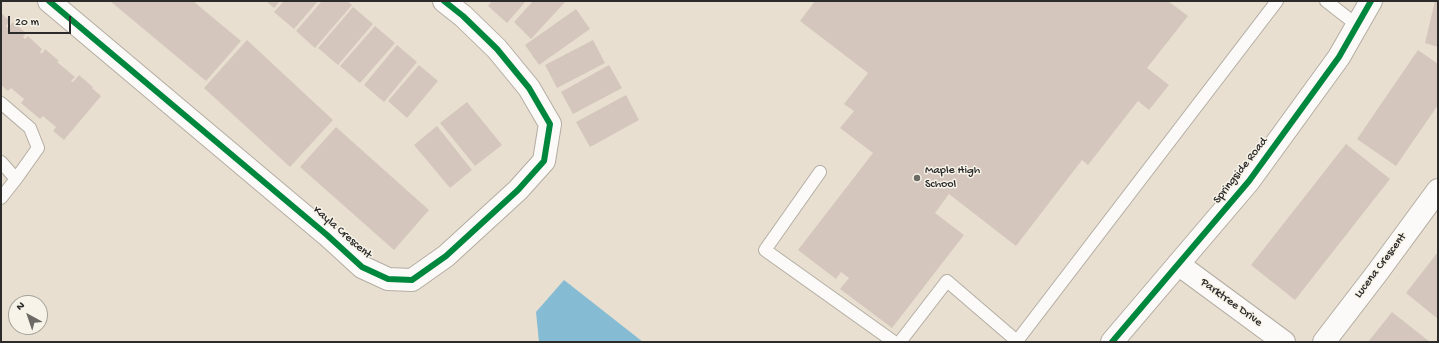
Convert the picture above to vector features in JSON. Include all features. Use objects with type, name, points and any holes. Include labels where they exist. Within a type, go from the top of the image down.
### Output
[{"type":"street","name":"Kayla Crescent","points":[[61,4],[328,235],[362,267],[388,279],[412,280],[446,256],[518,190],[544,161],[550,124],[529,88],[497,49],[463,16],[444,1]]},
{"type":"street","name":"Springside Road","points":[[1112,342],[1249,181],[1339,57],[1371,1]]},
{"type":"street","name":"Lucena Crescent","points":[[1324,342],[1377,274],[1438,190]]},
{"type":"street","name":"Parktree Drive","points":[[1178,264],[1284,342]]},
{"type":"lane","points":[[900,342],[947,280],[1018,342],[1277,1]]},
{"type":"lane","points":[[1326,1],[1357,25]]},
{"type":"lane","points":[[1,102],[30,128],[38,148],[1,198]]},
{"type":"lane","points":[[1,162],[16,179]]},
{"type":"lane","points":[[820,172],[765,250],[894,342]]},
{"type":"water","points":[[564,280],[643,342],[539,342],[536,312]]},
{"type":"building","points":[[110,1],[193,1],[241,41],[206,81]]},
{"type":"building","points":[[266,1],[280,1],[274,8]]},
{"type":"building","points":[[284,1],[318,1],[294,29],[274,12]]},
{"type":"building","points":[[322,1],[347,1],[352,5],[315,48],[296,31]]},
{"type":"building","points":[[492,1],[526,1],[507,23],[488,6]]},
{"type":"building","points":[[533,1],[566,1],[531,39],[514,22]]},
{"type":"building","points":[[815,1],[1168,1],[1188,16],[1147,68],[1169,85],[1149,110],[1138,101],[1088,165],[1082,160],[1016,246],[949,194],[935,213],[964,235],[892,328],[840,289],[849,278],[841,272],[836,279],[798,250],[873,153],[840,128],[854,111],[844,104],[868,73],[800,21]]},
{"type":"building","points":[[1435,1],[1438,1],[1438,47],[1425,43]]},
{"type":"building","points":[[353,7],[373,24],[338,65],[318,48]]},
{"type":"building","points":[[576,9],[590,29],[539,65],[525,45]]},
{"type":"building","points":[[1,13],[10,21],[6,26],[8,28],[13,22],[26,33],[23,37],[25,39],[28,36],[42,49],[40,52],[42,54],[45,49],[59,61],[57,62],[75,77],[71,81],[73,82],[79,75],[101,96],[64,140],[53,131],[56,127],[43,116],[40,119],[21,103],[24,99],[11,88],[8,91],[1,85]]},
{"type":"building","points":[[375,26],[395,43],[360,83],[340,66]]},
{"type":"building","points":[[247,40],[333,120],[290,167],[204,88]]},
{"type":"building","points":[[593,40],[605,63],[557,88],[545,65]]},
{"type":"building","points":[[397,45],[417,62],[384,102],[364,85]]},
{"type":"building","points":[[1418,50],[1438,64],[1438,105],[1396,166],[1357,139]]},
{"type":"building","points":[[419,65],[438,81],[407,118],[388,101]]},
{"type":"building","points":[[609,65],[622,88],[573,114],[561,92]]},
{"type":"building","points":[[626,95],[639,120],[590,147],[576,122]]},
{"type":"building","points":[[467,102],[502,145],[475,166],[440,123]]},
{"type":"building","points":[[437,126],[472,170],[450,188],[414,145]]},
{"type":"building","points":[[336,127],[429,210],[394,250],[300,167]]},
{"type":"building","points":[[1346,144],[1390,179],[1295,300],[1251,265]]},
{"type":"building","points":[[1438,252],[1438,319],[1406,293]]},
{"type":"building","points":[[1392,312],[1430,342],[1368,342]]},
{"type":"cycle path","points":[[49,1],[327,235],[362,267],[388,279],[412,280],[446,256],[518,190],[544,161],[550,124],[529,88],[497,49],[463,16],[444,1]]},
{"type":"cycle path","points":[[1112,342],[1249,181],[1339,57],[1371,1]]},
{"type":"place","name":"Maple High School","points":[[917,178]]}]
